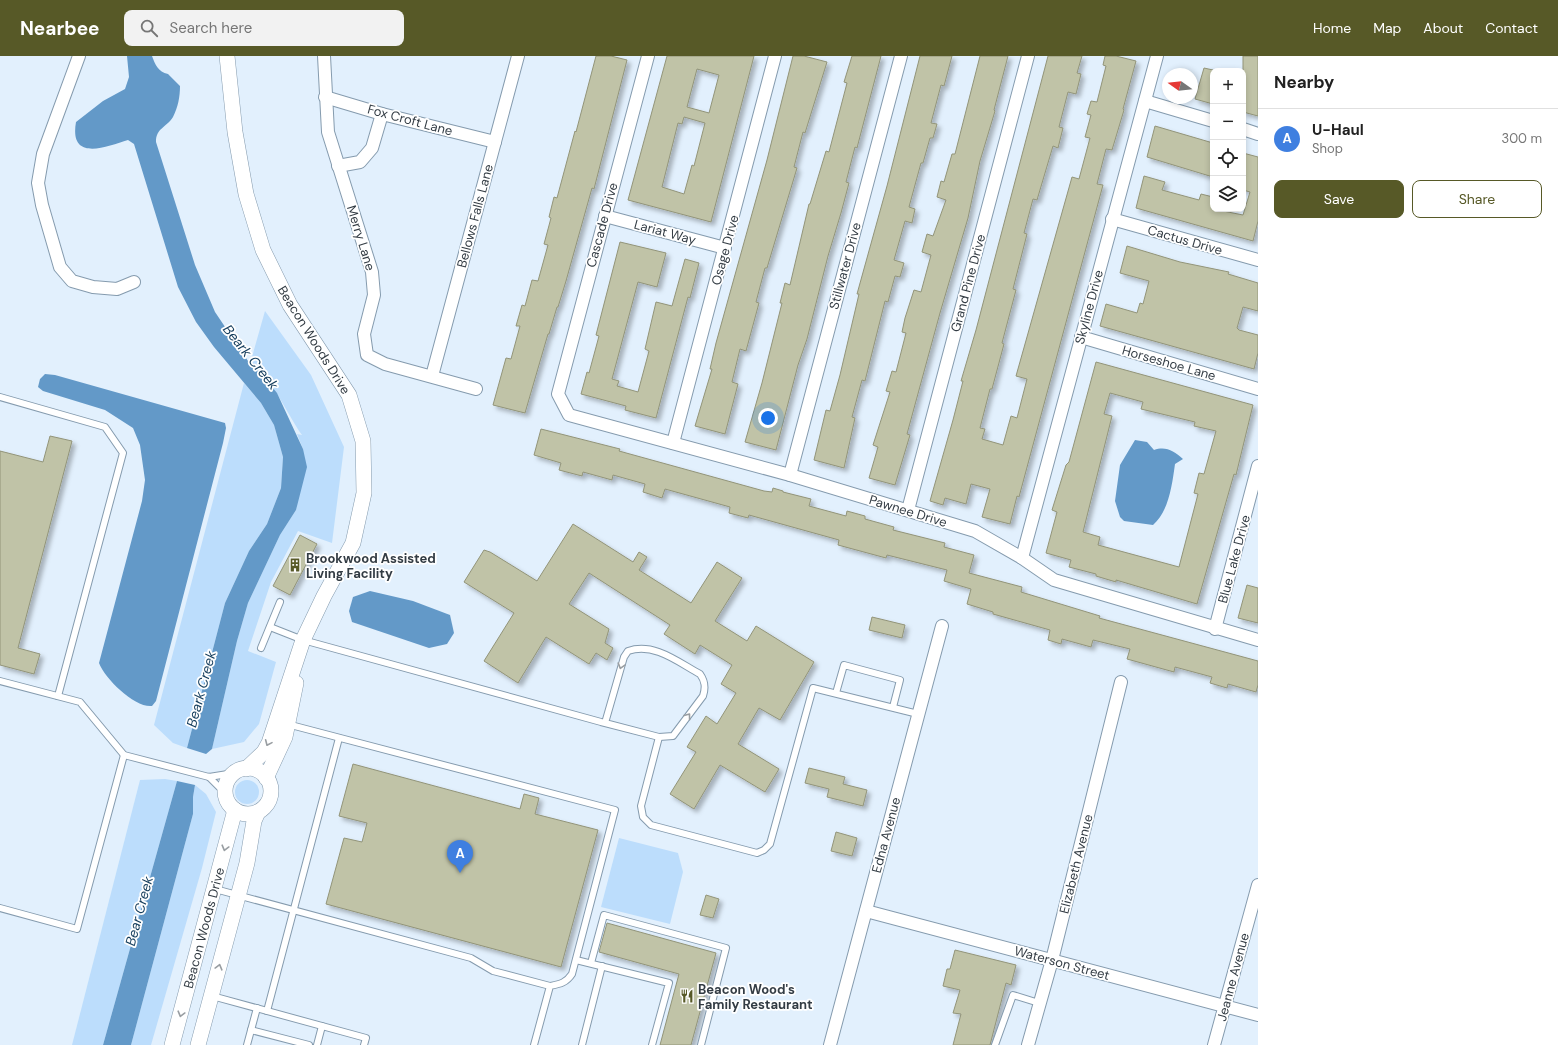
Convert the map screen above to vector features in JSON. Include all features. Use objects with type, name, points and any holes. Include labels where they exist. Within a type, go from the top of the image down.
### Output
[{"type":"street","points":[[79,56],[75,71],[43,154],[38,182],[42,205],[60,267],[72,281],[94,287],[117,289],[134,282]]},
{"type":"street","name":"Beacon Woods Drive","points":[[198,1045],[251,847],[254,821],[258,812],[270,798],[270,784],[266,778],[276,760],[282,723],[303,640],[324,596],[353,543],[364,493],[363,440],[349,395],[290,305],[263,250],[246,194],[234,132],[227,56]]},
{"type":"street","name":"Merry Lane","points":[[324,56],[328,132],[372,272],[374,295],[364,334],[367,355],[385,364],[476,388]]},
{"type":"street","name":"Bellows Falls Lane","points":[[432,376],[518,56]]},
{"type":"street","name":"Cascade Drive","points":[[558,394],[648,56]]},
{"type":"street","name":"Osage Drive","points":[[673,444],[775,56]]},
{"type":"street","name":"Stillwater Drive","points":[[790,475],[901,56]]},
{"type":"street","name":"Grand Pine Drive","points":[[908,510],[1028,56]]},
{"type":"street","name":"Skyline Drive","points":[[1022,558],[1157,56]]},
{"type":"street","name":"Fox Croft Lane","points":[[325,97],[382,114],[495,142]]},
{"type":"street","points":[[1145,101],[1210,120]]},
{"type":"street","points":[[338,166],[360,162],[372,148],[382,114]]},
{"type":"street","points":[[1246,130],[1258,134]]},
{"type":"street","name":"Lariat Way","points":[[605,216],[725,248]]},
{"type":"street","name":"Cactus Drive","points":[[1112,219],[1258,260]]},
{"type":"street","name":"Horseshoe Lane","points":[[1081,337],[1258,389]]},
{"type":"street","name":"Pawnee Drive","points":[[558,394],[569,415],[790,475],[975,531],[1022,558],[1054,580],[1216,629],[1258,640]]},
{"type":"street","name":"Blue Lake Drive","points":[[1216,629],[1253,511],[1258,466]]},
{"type":"street","name":"Edna Avenue","points":[[830,1045],[942,626]]},
{"type":"street","name":"Elizabeth Avenue","points":[[1028,1045],[1052,960],[1121,682]]},
{"type":"street","name":"Beacon Woods Drive","points":[[225,793],[228,782],[264,752],[282,723]]},
{"type":"street","points":[[240,771],[255,770],[266,778]]},
{"type":"street","points":[[225,793],[230,806],[235,810],[249,814],[258,812]]},
{"type":"street","name":"Beacon Woods Drive","points":[[172,1045],[235,810]]},
{"type":"street","name":"Jeanne Avenue","points":[[1214,1045],[1226,1006],[1258,885]]},
{"type":"street","name":"Waterson Street","points":[[866,911],[1258,1015]]},
{"type":"lane","points":[[0,397],[105,427],[123,453],[58,696]]},
{"type":"lane","points":[[261,648],[280,602]]},
{"type":"lane","points":[[270,627],[303,640],[605,723],[659,737],[673,736],[703,696],[705,683],[700,674],[651,649],[636,648],[628,651],[624,657],[605,723]]},
{"type":"lane","points":[[836,694],[844,665],[900,680],[893,707]]},
{"type":"lane","points":[[0,681],[80,702],[124,755],[209,777],[240,771]]},
{"type":"lane","points":[[659,737],[641,806],[642,817],[651,825],[757,853],[770,844],[813,688],[918,714]]},
{"type":"lane","points":[[215,889],[471,958],[494,971],[550,986],[561,984],[568,980],[576,960],[615,810],[282,723]]},
{"type":"lane","points":[[267,1011],[339,738]]},
{"type":"lane","points":[[0,908],[77,929],[124,755]]},
{"type":"lane","points":[[209,777],[225,793]]},
{"type":"lane","points":[[591,964],[604,915],[726,948],[701,1045]]},
{"type":"lane","points":[[576,960],[669,983],[652,1045]]},
{"type":"lane","points":[[582,1045],[602,966]]},
{"type":"lane","points":[[534,1045],[550,986]]},
{"type":"lane","points":[[995,1045],[1013,995],[1039,1003]]},
{"type":"lane","points":[[211,996],[366,1038],[364,1045]]},
{"type":"lane","points":[[247,1045],[257,1008]]},
{"type":"lane","points":[[317,1045],[322,1026]]},
{"type":"lane","points":[[251,1030],[309,1045]]},
{"type":"shaded area","points":[[127,56],[152,56],[159,70],[168,74],[180,86],[180,94],[175,113],[156,137],[156,142],[195,265],[215,312],[250,364],[260,372],[277,393],[303,449],[307,467],[296,510],[280,535],[248,603],[237,641],[212,749],[206,754],[187,748],[225,603],[249,551],[267,524],[281,488],[283,457],[274,425],[261,403],[214,347],[196,322],[178,287],[134,144],[128,140],[110,146],[91,149],[78,143],[75,135],[76,122],[103,101],[125,89],[129,77]]},
{"type":"shaded area","points":[[265,311],[311,375],[344,447],[332,543],[298,531],[271,582],[248,651],[276,662],[259,724],[244,742],[212,749],[237,641],[248,603],[280,535],[296,510],[303,449],[297,434],[302,435],[273,388],[259,371],[250,364]]},
{"type":"shaded area","points":[[45,374],[55,375],[225,423],[226,428],[223,443],[156,701],[152,706],[137,702],[121,691],[107,677],[99,663],[142,501],[145,480],[140,445],[133,428],[105,410],[43,391],[38,387],[40,379]]},
{"type":"shaded area","points":[[244,383],[261,403],[274,425],[283,457],[281,488],[267,524],[249,551],[225,603],[187,748],[173,743],[154,725]]},
{"type":"shaded area","points":[[1135,440],[1147,442],[1154,450],[1170,450],[1183,459],[1175,464],[1169,497],[1163,513],[1153,525],[1124,521],[1120,517],[1115,501],[1120,465]]},
{"type":"shaded area","points":[[370,591],[413,601],[450,615],[454,633],[447,644],[429,648],[352,622],[349,611],[353,597]]},
{"type":"shaded area","points":[[165,779],[177,781],[103,1045],[72,1045],[140,780]]},
{"type":"shaded area","points":[[247,780],[252,781],[258,787],[258,797],[252,803],[247,804],[242,803],[236,797],[235,792],[236,787],[242,781]]},
{"type":"shaded area","points":[[177,781],[195,785],[193,814],[131,1045],[103,1045]]},
{"type":"shaded area","points":[[195,785],[206,794],[216,812],[202,868],[151,1045],[131,1045],[193,814]]},
{"type":"shaded area","points":[[619,838],[678,853],[683,872],[670,924],[601,907]]},
{"type":"building","points":[[596,56],[611,56],[627,60],[594,189],[592,188],[566,281],[548,334],[525,413],[493,405],[506,358],[511,359],[520,326],[516,326],[522,305],[525,306],[532,280],[538,281],[548,245],[544,244],[551,218],[549,217],[554,197],[557,198]]},
{"type":"building","points":[[667,56],[754,56],[711,222],[628,200]],"holes":[[[697,69],[719,75],[709,113],[687,107]],[[684,117],[705,123],[694,166],[692,165],[684,194],[662,187],[678,123],[682,124]]]},
{"type":"building","points":[[793,56],[804,56],[827,62],[805,133],[803,132],[794,167],[797,168],[767,268],[765,268],[756,302],[759,303],[746,351],[740,349],[732,382],[738,384],[725,434],[695,426],[712,369],[710,369],[716,343],[767,160]]},
{"type":"building","points":[[852,56],[881,56],[857,148],[855,147],[846,182],[849,183],[776,450],[745,442],[762,383],[782,303],[780,303],[785,283],[790,285],[809,204],[826,151],[829,152],[847,83],[844,82]]},
{"type":"building","points":[[920,56],[952,56],[944,86],[941,85],[931,123],[937,124],[933,138],[930,138],[923,163],[921,163],[909,207],[915,209],[912,223],[905,221],[894,260],[904,263],[900,277],[895,276],[888,302],[885,301],[865,381],[862,380],[852,417],[855,418],[844,468],[814,460],[826,410],[830,411],[840,375],[859,294],[857,294],[887,186]]},
{"type":"building","points":[[980,56],[1008,56],[994,110],[995,111],[980,161],[968,218],[940,313],[907,434],[910,435],[895,485],[869,478],[878,447],[873,445],[890,392],[886,391],[892,371],[896,372],[906,333],[902,332],[905,318],[914,290],[921,292],[931,255],[922,252],[927,234],[933,236],[946,200],[937,197],[941,181],[944,182],[952,154],[955,154]]},
{"type":"building","points":[[1048,56],[1082,56],[1077,73],[1081,74],[1076,94],[1068,92],[1059,127],[1063,128],[1058,148],[1053,146],[1037,200],[1033,199],[1024,233],[1027,234],[1013,289],[1016,290],[1002,343],[1004,344],[980,428],[985,429],[982,439],[1003,445],[1011,416],[1017,418],[1027,379],[1016,376],[1072,177],[1079,179],[1090,138],[1085,137],[1091,115],[1087,114],[1091,101],[1097,102],[1106,66],[1103,65],[1105,56],[1116,56],[1136,61],[1112,150],[1106,149],[1097,184],[1103,185],[1019,497],[1017,496],[1010,524],[982,517],[990,489],[971,484],[966,504],[945,498],[943,505],[930,501],[953,420],[963,381],[961,381],[976,330]]},
{"type":"building","points":[[1243,56],[1258,56],[1258,116],[1246,113],[1246,68],[1243,68]]},
{"type":"building","points":[[1204,68],[1210,69],[1210,103],[1198,100],[1198,89]]},
{"type":"building","points":[[1155,126],[1210,142],[1210,176],[1147,157]]},
{"type":"building","points":[[1246,154],[1258,157],[1258,221],[1253,241],[1136,208],[1144,176],[1165,182],[1162,190],[1199,200],[1201,194],[1210,196],[1210,212],[1228,212],[1243,215],[1244,212],[1246,212],[1246,205],[1250,192],[1246,191]]},
{"type":"building","points":[[620,242],[666,253],[657,287],[638,282],[612,379],[619,381],[617,386],[638,392],[649,351],[645,349],[656,302],[672,306],[685,259],[699,263],[690,298],[688,297],[656,418],[625,410],[626,406],[581,394],[587,372],[589,373],[599,336],[596,335]]},
{"type":"building","points":[[1127,246],[1180,262],[1229,272],[1228,274],[1258,283],[1258,311],[1243,307],[1237,328],[1239,330],[1258,335],[1258,353],[1254,369],[1100,326],[1106,304],[1137,313],[1140,303],[1143,304],[1149,281],[1120,273]]},
{"type":"building","points":[[1096,362],[1253,405],[1236,475],[1234,474],[1197,604],[1116,580],[1116,582],[1096,576],[1096,574],[1069,567],[1071,560],[1046,553],[1057,512],[1052,510],[1066,465],[1069,462]],"holes":[[[1110,393],[1143,402],[1141,409],[1195,422],[1194,426],[1216,431],[1204,474],[1199,473],[1194,493],[1198,494],[1179,567],[1098,545],[1100,537],[1083,532],[1112,416],[1104,414]]]},
{"type":"building","points":[[541,429],[620,449],[619,451],[764,491],[772,492],[773,488],[811,499],[809,506],[846,516],[847,511],[865,516],[865,519],[894,527],[893,530],[945,543],[944,547],[974,555],[969,573],[1022,587],[1021,592],[1100,616],[1099,618],[1258,661],[1258,685],[1256,692],[1228,684],[1227,688],[1210,683],[1212,677],[1175,667],[1174,672],[1127,659],[1130,649],[1093,640],[1091,647],[1062,639],[1061,644],[1048,640],[1050,630],[993,614],[993,612],[967,604],[971,589],[944,581],[947,570],[887,555],[886,558],[838,545],[839,540],[749,515],[748,518],[729,513],[730,507],[665,489],[662,498],[643,492],[645,484],[613,475],[612,480],[583,472],[582,476],[559,470],[561,463],[534,455]]},
{"type":"building","points":[[50,436],[72,441],[18,648],[40,654],[34,674],[0,665],[0,451],[43,462]]},
{"type":"building","points":[[573,524],[633,562],[639,552],[647,557],[639,570],[691,603],[717,562],[742,578],[715,621],[747,641],[756,626],[814,662],[780,720],[759,708],[738,744],[779,769],[765,792],[720,765],[694,809],[670,794],[696,752],[687,747],[706,716],[717,724],[736,693],[721,684],[732,665],[700,645],[695,654],[664,634],[670,625],[589,573],[569,604],[609,629],[605,643],[613,648],[607,660],[596,653],[589,664],[546,637],[518,683],[484,661],[514,613],[464,582],[484,550],[490,552],[537,581]]},
{"type":"building","name":"Brookwood Assisted Living Facility","points":[[300,535],[317,544],[290,595],[273,586]]},
{"type":"building","points":[[1247,585],[1258,588],[1258,623],[1238,618]]},
{"type":"building","points":[[872,617],[905,625],[902,638],[869,630]]},
{"type":"building","points":[[353,764],[520,809],[524,794],[539,798],[535,814],[598,830],[561,967],[326,904],[344,838],[362,842],[367,823],[339,816]]},
{"type":"building","points":[[809,768],[845,777],[843,784],[867,790],[863,806],[827,797],[829,789],[805,783]]},
{"type":"building","points":[[836,832],[857,838],[852,856],[831,851]]},
{"type":"building","points":[[706,895],[719,899],[713,918],[700,915]]},
{"type":"building","points":[[607,923],[716,953],[691,1045],[660,1045],[679,974],[599,952]]},
{"type":"building","points":[[955,950],[1016,965],[1011,985],[1006,983],[990,1045],[953,1045],[961,1014],[953,1013],[960,990],[943,986],[947,969],[950,969]]},
{"type":"place","name":"Brookwood Assisted Living Facility","points":[[295,565]]},
{"type":"place","name":"U-Haul","points":[[460,873]]},
{"type":"place","name":"Beacon Wood's Family Restaurant","points":[[687,996]]},
{"type":"water label","name":"Beark Creek","points":[[251,357]]},
{"type":"water label","name":"Beark Creek","points":[[201,689]]},
{"type":"water label","name":"Bear Creek","points":[[139,911]]}]
